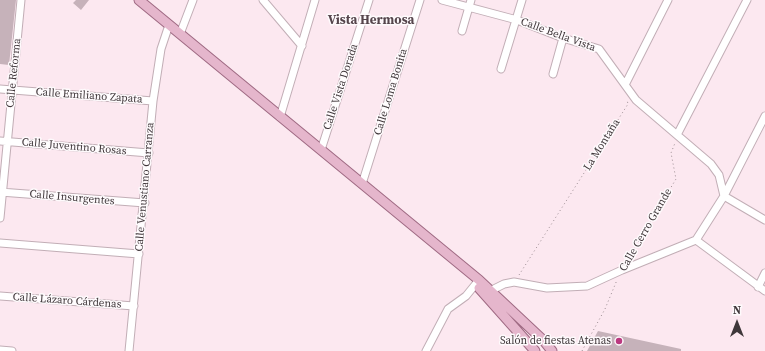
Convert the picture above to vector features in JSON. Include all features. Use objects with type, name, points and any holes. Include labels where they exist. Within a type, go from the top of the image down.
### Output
[{"type":"main road","points":[[139,0],[490,291],[552,351]]},
{"type":"main road","points":[[476,280],[535,351]]},
{"type":"street","name":"Calle Reforma","points":[[0,218],[4,141],[13,90],[21,0]]},
{"type":"street","points":[[180,34],[193,0]]},
{"type":"street","points":[[263,0],[302,46]]},
{"type":"street","points":[[280,117],[315,0]]},
{"type":"street","name":"Calle Vista Dorada","points":[[321,150],[368,0]]},
{"type":"street","name":"Calle Loma Bonita","points":[[362,184],[420,0]]},
{"type":"street","name":"Calle Bella Vista","points":[[442,0],[470,4],[563,38],[599,49],[626,83],[636,100],[711,164],[720,175],[724,196]]},
{"type":"street","points":[[501,69],[522,0]]},
{"type":"street","points":[[626,83],[668,0]]},
{"type":"street","points":[[677,135],[747,0]]},
{"type":"street","points":[[462,31],[470,4]]},
{"type":"street","name":"Calle Venustiano Carranza","points":[[129,351],[145,204],[154,101],[161,49],[169,25]]},
{"type":"street","points":[[553,74],[563,38]]},
{"type":"street","name":"Calle Emiliano Zapata","points":[[0,89],[154,101]]},
{"type":"street","points":[[490,291],[504,284],[514,282],[547,288],[587,286],[696,240],[724,196],[765,116]]},
{"type":"street","name":"Calle Juventino Rosas","points":[[4,141],[149,153]]},
{"type":"street","name":"Calle Insurgentes","points":[[1,192],[145,204]]},
{"type":"street","points":[[724,196],[765,220]]},
{"type":"street","points":[[696,240],[765,291]]},
{"type":"street","points":[[0,243],[139,254]]},
{"type":"street","points":[[758,287],[765,273]]},
{"type":"street","points":[[426,351],[448,309],[466,296],[476,280]]},
{"type":"street","name":"Calle Lázaro Cárdenas","points":[[0,296],[134,306]]},
{"type":"street","points":[[0,350],[12,351]]},
{"type":"path","name":"La Montaña","points":[[514,282],[628,104],[627,97]]},
{"type":"path","name":"Calle Cerro Grande","points":[[582,351],[605,309],[622,270],[676,179],[671,152],[677,135]]},
{"type":"building","points":[[0,0],[16,0],[9,65],[0,64]]},
{"type":"building","points":[[76,0],[89,0],[81,10],[73,3]]},
{"type":"building","name":"Salón de fiestas Atenas","points":[[598,331],[681,349],[681,351],[587,351]]},
{"type":"place","name":"Salón de fiestas Atenas","points":[[619,341]]},
{"type":"district","name":"Vista Hermosa","points":[[371,21]]}]
